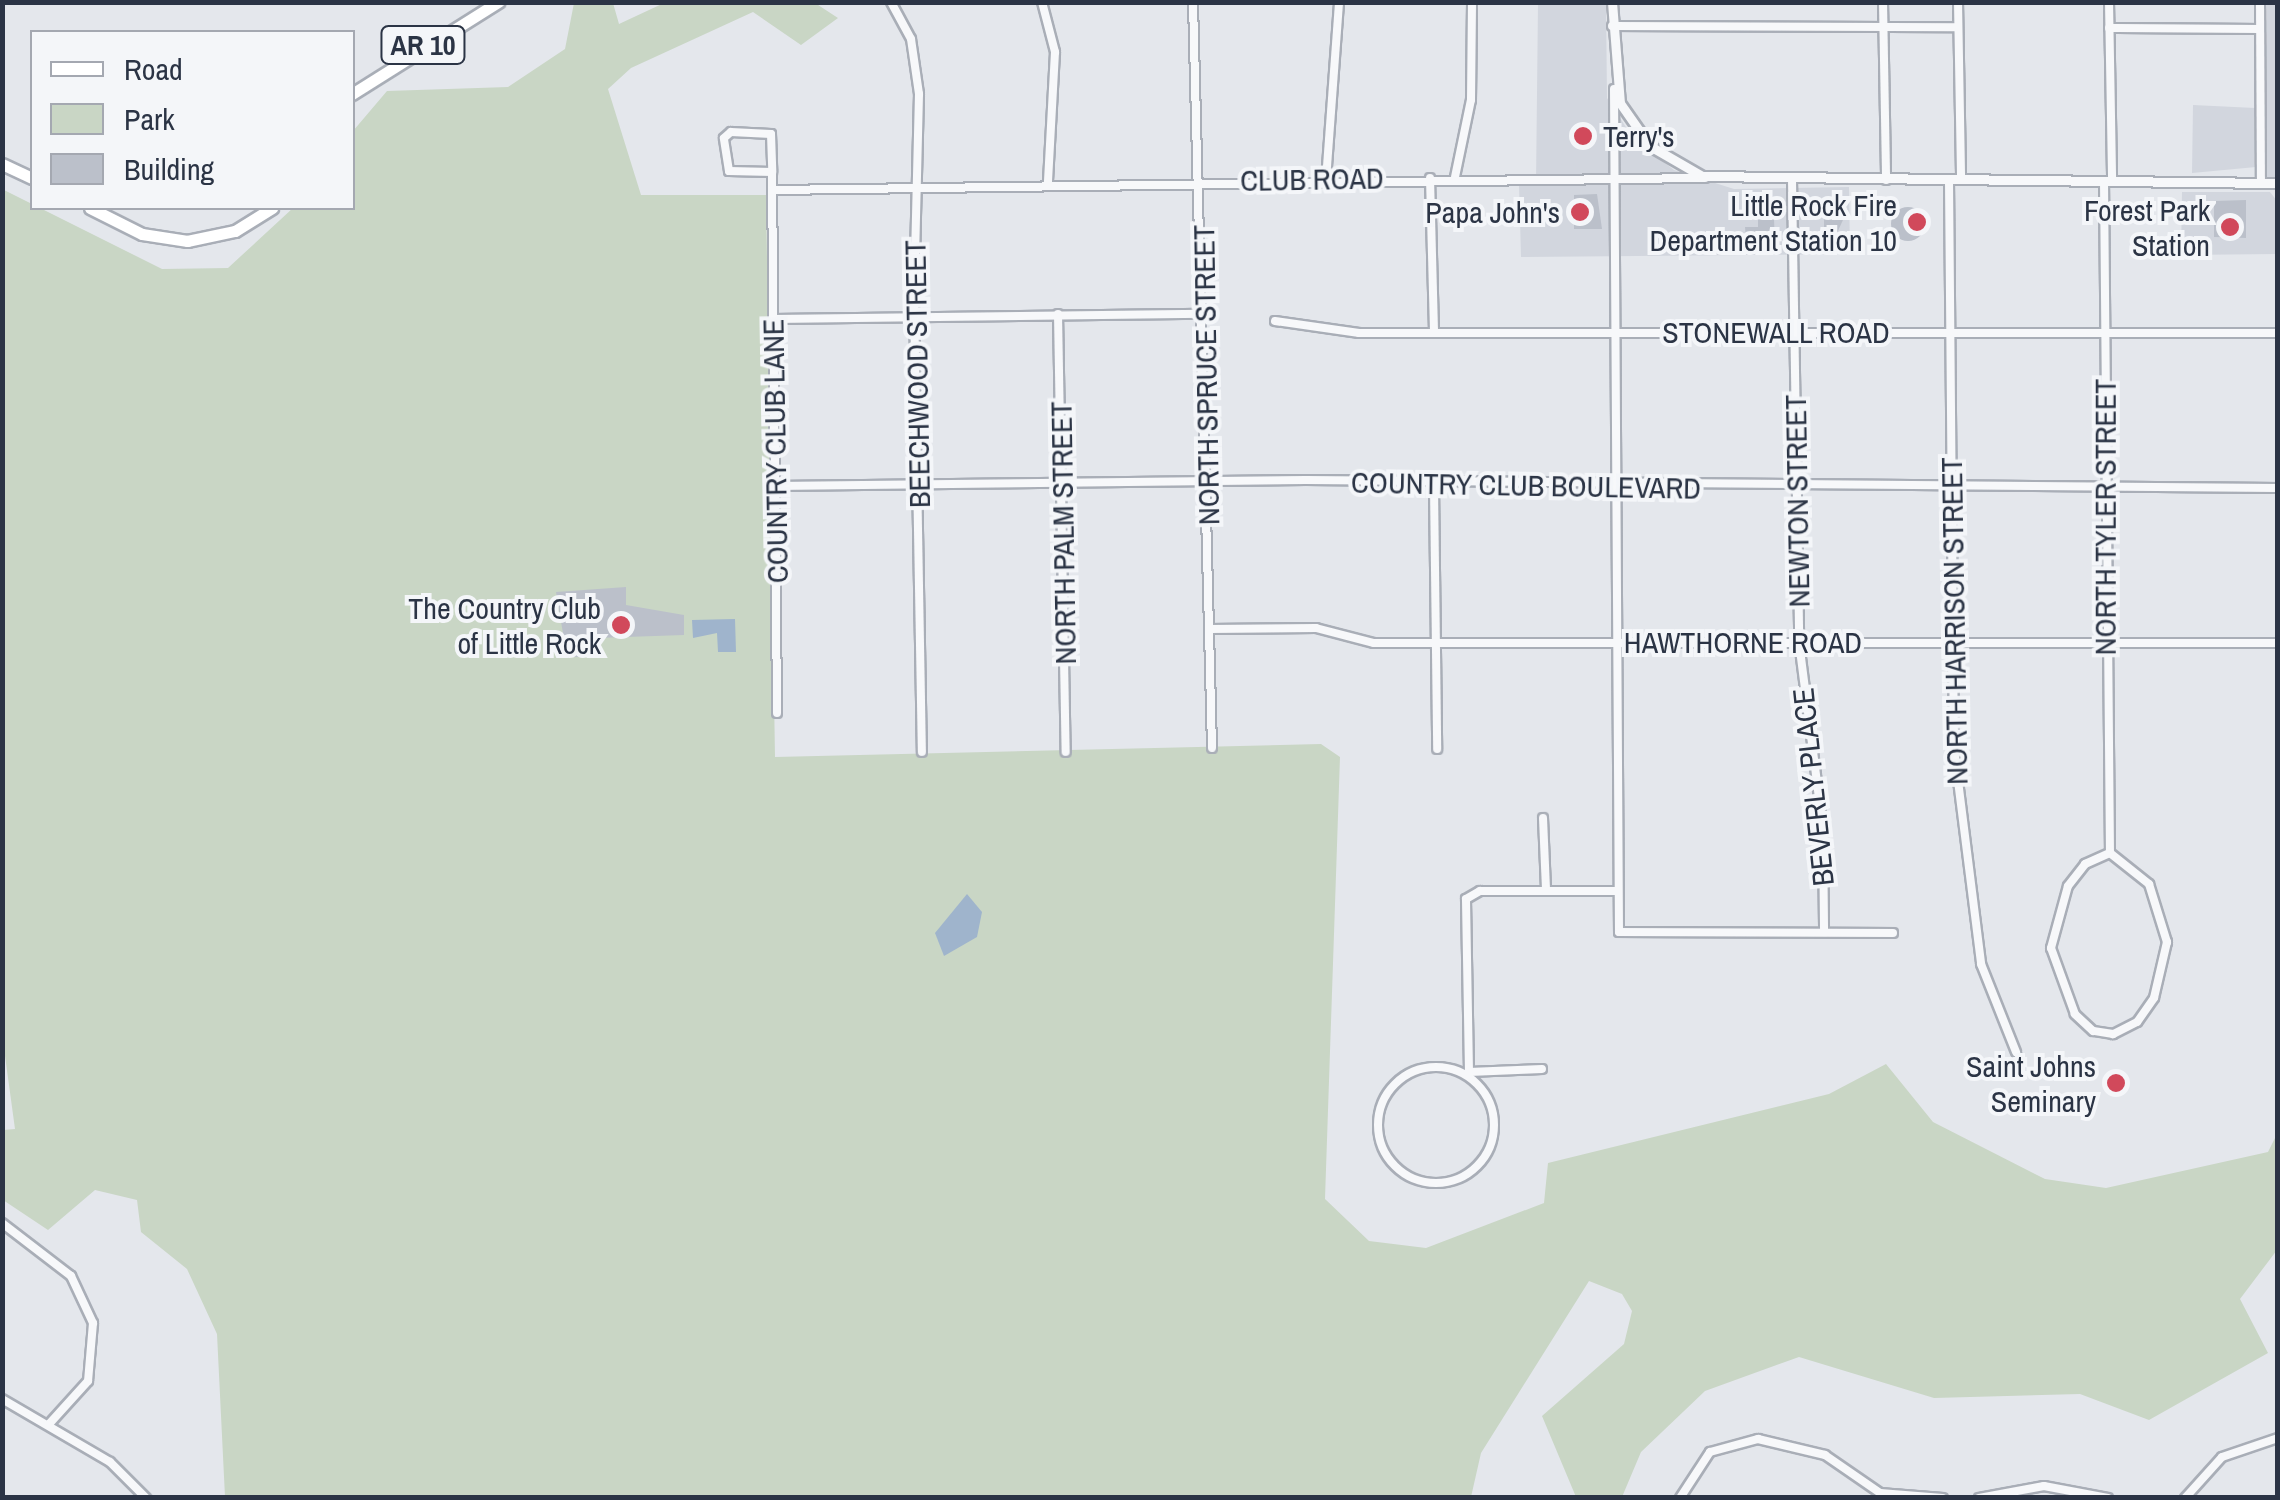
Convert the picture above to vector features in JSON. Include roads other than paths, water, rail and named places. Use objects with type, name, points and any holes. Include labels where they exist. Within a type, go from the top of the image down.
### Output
[{"type":"main road","name":"AR 10","points":[[355,92],[498,2]]},
{"type":"main road","points":[[2,164],[30,177]]},
{"type":"main road","points":[[94,210],[142,234],[188,241],[235,231],[269,210]]},
{"type":"street","name":"BEECHWOOD STREET","points":[[891,2],[911,39],[918,80],[915,319],[922,752]]},
{"type":"street","points":[[1042,2],[1055,52],[1048,184]]},
{"type":"street","name":"NORTH SPRUCE STREET","points":[[1193,2],[1201,181],[1212,748]]},
{"type":"street","points":[[1326,180],[1339,2]]},
{"type":"street","points":[[1456,177],[1471,100],[1472,2]]},
{"type":"street","points":[[1612,2],[1619,932],[1892,933]]},
{"type":"street","points":[[1883,2],[1886,180]]},
{"type":"street","points":[[1958,2],[1961,180]]},
{"type":"street","name":"NORTH TYLER STREET","points":[[2109,2],[2104,488],[2110,853]]},
{"type":"street","points":[[2260,2],[2262,183]]},
{"type":"street","points":[[1612,26],[1958,27]]},
{"type":"street","points":[[2109,28],[2260,29]]},
{"type":"street","points":[[1614,89],[1650,146],[1710,178],[2278,183]]},
{"type":"street","name":"COUNTRY CLUB LANE","points":[[772,172],[728,170],[725,135],[771,134],[772,172],[774,319],[778,712]]},
{"type":"street","name":"CLUB ROAD","points":[[916,188],[1456,177],[1710,178]]},
{"type":"street","points":[[1430,178],[1434,332]]},
{"type":"street","name":"NEWTON STREET","points":[[1792,180],[1799,642]]},
{"type":"street","name":"NORTH HARRISON STREET","points":[[1949,181],[1952,643],[1970,897],[1982,964],[2016,1052]]},
{"type":"street","points":[[772,190],[916,188]]},
{"type":"street","name":"NORTH PALM STREET","points":[[1058,314],[1066,752]]},
{"type":"street","points":[[774,319],[1204,314]]},
{"type":"street","name":"STONEWALL ROAD","points":[[1275,320],[1355,333],[2278,333]]},
{"type":"street","name":"COUNTRY CLUB BOULEVARD","points":[[775,486],[1208,482],[1434,487],[2278,488]]},
{"type":"street","points":[[1434,487],[1437,749]]},
{"type":"street","name":"HAWTHORNE ROAD","points":[[1210,629],[1316,628],[1367,642],[1436,643],[2278,643]]},
{"type":"street","name":"BEVERLY PLACE","points":[[1799,642],[1823,830],[1824,932]]},
{"type":"street","points":[[1542,818],[1546,891]]},
{"type":"street","points":[[2110,853],[2148,884],[2167,942],[2154,998],[2137,1022],[2113,1034],[2093,1031],[2075,1014],[2052,948],[2068,886],[2085,864],[2110,853]]},
{"type":"street","points":[[1542,1069],[1469,1072],[1414,1068],[1396,1078],[1379,1138],[1394,1170],[1432,1178],[1489,1159],[1498,1130],[1469,1072],[1466,900],[1480,890],[1616,891]]},
{"type":"street","points":[[2,1224],[70,1276],[93,1323],[88,1381],[50,1423]]},
{"type":"street","points":[[2,1399],[50,1423],[146,1498]]},
{"type":"street","points":[[2185,1498],[2222,1457],[2278,1438]]},
{"type":"street","points":[[1680,1498],[1710,1452],[1758,1439],[1814,1451],[1868,1488],[1904,1497],[1943,1498]]},
{"type":"street","points":[[1978,1498],[2044,1486],[2108,1498]]},
{"type":"water","points":[[735,619],[736,652],[718,652],[717,633],[693,638],[692,620]]},
{"type":"water","points":[[967,894],[982,912],[977,937],[944,956],[935,933]]},
{"type":"place","name":"Terry's","points":[[1583,136]]},
{"type":"place","name":"Papa John's","points":[[1580,212]]},
{"type":"place","name":"Little Rock Fire Department Station 10","points":[[1917,222]]},
{"type":"place","name":"Forest Park Station","points":[[2230,227]]},
{"type":"place","name":"The Country Club of Little Rock","points":[[621,625]]},
{"type":"place","name":"Saint Johns Seminary","points":[[2116,1083]]}]
